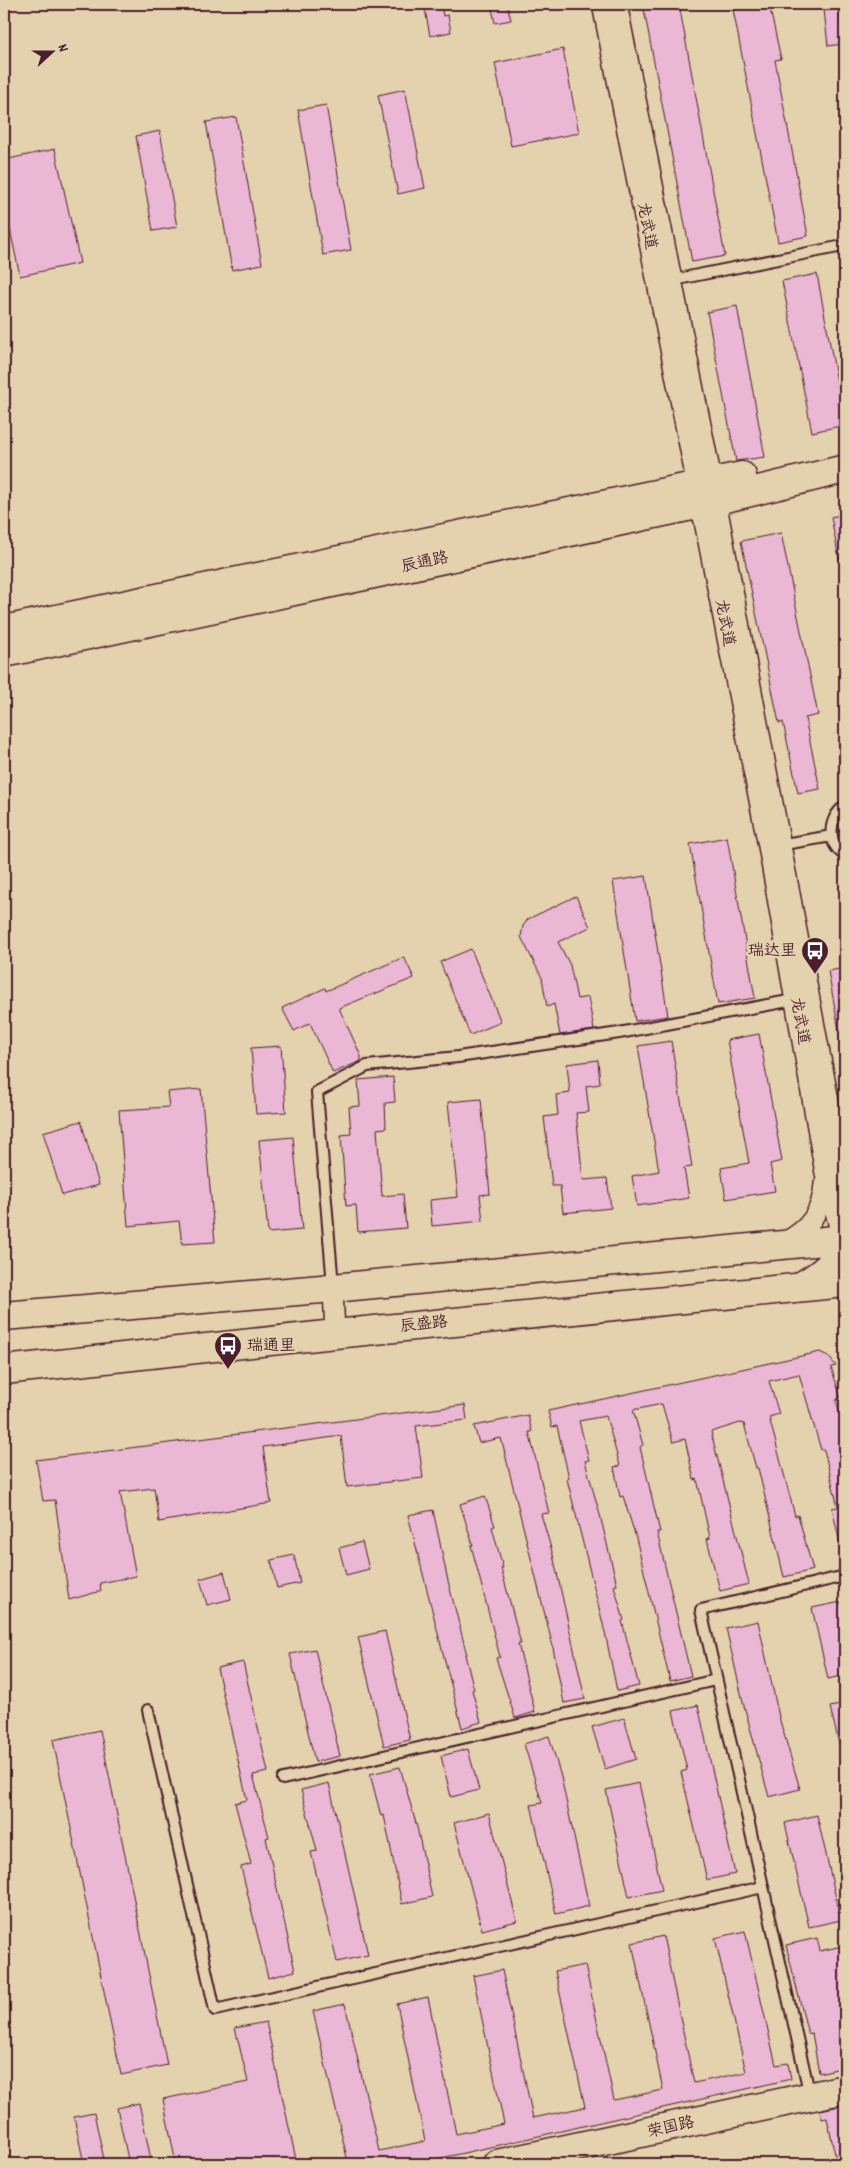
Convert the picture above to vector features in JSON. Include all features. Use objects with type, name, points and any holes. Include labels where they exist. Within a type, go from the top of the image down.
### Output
[{"type":"street","name":"龙武道","points":[[602,4],[664,282],[707,493],[803,999],[825,1173],[830,1199],[845,1240]]},
{"type":"street","points":[[617,4],[664,282]]},
{"type":"street","name":"辰通路","points":[[4,653],[707,493],[845,452]]},
{"type":"street","name":"辰通路","points":[[4,630],[707,493],[845,469]]},
{"type":"street","points":[[803,999],[845,1186]]},
{"type":"street","points":[[777,1246],[802,1232],[817,1214],[823,1192],[825,1173]]},
{"type":"street","points":[[798,1288],[827,1270],[836,1259],[845,1240],[845,1203]]},
{"type":"street","points":[[4,1316],[333,1288],[845,1240]]},
{"type":"street","name":"辰盛路","points":[[4,1370],[335,1334],[845,1283]]},
{"type":"street","points":[[333,1288],[335,1334]]},
{"type":"street","name":"荣国路","points":[[497,2164],[571,2154],[845,2089]]},
{"type":"lane","points":[[664,282],[838,247]]},
{"type":"lane","points":[[845,806],[834,818],[832,836],[835,845],[845,855]]},
{"type":"lane","points":[[775,845],[832,836]]},
{"type":"lane","points":[[333,1288],[317,1092],[367,1066],[458,1057],[600,1036],[803,999]]},
{"type":"lane","points":[[810,2097],[701,1610],[845,1576]]},
{"type":"lane","points":[[284,1780],[716,1680]]},
{"type":"lane","points":[[148,1710],[216,2010],[763,1886]]},
{"type":"building","points":[[424,4],[441,4],[443,16],[448,15],[451,32],[430,36]]},
{"type":"building","points":[[491,4],[507,4],[511,20],[495,23]]},
{"type":"building","points":[[643,4],[679,4],[725,256],[692,262]]},
{"type":"building","points":[[732,4],[769,4],[781,59],[775,60],[808,236],[778,242]]},
{"type":"building","points":[[839,8],[843,44],[828,46],[824,10]]},
{"type":"building","points":[[563,49],[579,133],[511,146],[495,63]]},
{"type":"building","points":[[405,89],[425,188],[398,194],[378,95]]},
{"type":"building","points":[[326,105],[351,250],[323,255],[298,110]]},
{"type":"building","points":[[236,117],[262,264],[232,270],[206,122]]},
{"type":"building","points":[[160,131],[177,227],[153,231],[136,136]]},
{"type":"building","points":[[55,149],[80,263],[20,276],[4,201],[4,160]]},
{"type":"building","points":[[817,274],[845,425],[812,432],[782,281]]},
{"type":"building","points":[[737,306],[765,457],[736,461],[707,312]]},
{"type":"building","points":[[845,514],[845,558],[839,559],[831,517]]},
{"type":"building","points":[[781,533],[818,715],[805,718],[820,789],[798,793],[783,722],[779,723],[741,541]]},
{"type":"building","points":[[727,837],[755,998],[718,1004],[690,844]]},
{"type":"building","points":[[646,876],[668,1016],[635,1021],[613,881]]},
{"type":"building","points":[[576,896],[590,927],[558,942],[570,965],[577,999],[588,997],[594,1030],[560,1035],[554,1004],[547,1007],[542,978],[521,937],[523,926],[528,919]]},
{"type":"building","points":[[471,949],[501,1022],[470,1035],[440,962]]},
{"type":"building","points":[[404,957],[414,978],[339,1008],[361,1056],[361,1061],[333,1073],[310,1023],[294,1031],[282,1008],[325,988],[326,991]]},
{"type":"building","points":[[845,968],[845,1029],[839,1030],[828,971]]},
{"type":"building","points":[[759,1034],[782,1161],[770,1164],[775,1191],[726,1199],[721,1168],[749,1163],[727,1040]]},
{"type":"building","points":[[671,1041],[692,1167],[684,1168],[689,1198],[637,1206],[632,1176],[659,1171],[638,1046]]},
{"type":"building","points":[[281,1046],[286,1112],[256,1114],[251,1048]]},
{"type":"building","points":[[598,1060],[600,1084],[586,1086],[589,1112],[576,1113],[583,1180],[607,1178],[611,1208],[563,1213],[560,1186],[552,1186],[544,1117],[558,1115],[556,1095],[570,1093],[567,1064]]},
{"type":"building","points":[[393,1077],[395,1102],[385,1103],[386,1128],[377,1129],[382,1196],[403,1194],[406,1228],[358,1232],[356,1205],[346,1206],[341,1135],[351,1134],[349,1107],[360,1106],[358,1080]]},
{"type":"building","points":[[201,1089],[215,1242],[182,1244],[179,1221],[128,1226],[119,1110],[169,1107],[167,1092]]},
{"type":"building","points":[[481,1099],[490,1194],[480,1195],[483,1221],[432,1226],[430,1200],[458,1197],[448,1102]]},
{"type":"building","points":[[81,1121],[99,1185],[62,1195],[43,1132]]},
{"type":"building","points":[[293,1137],[302,1230],[268,1233],[259,1140]]},
{"type":"building","points":[[820,1352],[828,1356],[836,1366],[831,1367],[841,1398],[836,1400],[845,1434],[845,1543],[840,1543],[832,1508],[838,1507],[824,1450],[821,1450],[799,1374],[769,1381],[779,1414],[769,1417],[795,1516],[798,1515],[813,1570],[784,1577],[758,1468],[756,1468],[744,1424],[740,1423],[711,1432],[749,1584],[720,1591],[707,1539],[710,1538],[697,1479],[694,1480],[685,1439],[673,1442],[662,1404],[633,1410],[643,1445],[640,1447],[660,1532],[657,1532],[691,1676],[670,1681],[636,1538],[623,1496],[620,1497],[614,1467],[620,1466],[606,1416],[579,1421],[589,1460],[585,1461],[617,1585],[614,1586],[639,1686],[617,1691],[605,1632],[567,1479],[569,1478],[557,1426],[552,1427],[548,1411]]},
{"type":"building","points":[[465,1405],[467,1420],[416,1426],[423,1478],[347,1487],[341,1436],[263,1447],[271,1503],[159,1522],[154,1488],[120,1492],[136,1576],[100,1583],[101,1591],[69,1600],[55,1500],[43,1501],[36,1460]]},
{"type":"building","points":[[528,1415],[532,1432],[529,1432],[549,1513],[541,1514],[553,1555],[585,1699],[564,1703],[552,1643],[501,1438],[479,1443],[474,1426]]},
{"type":"building","points":[[485,1496],[495,1526],[492,1527],[521,1644],[518,1644],[535,1712],[515,1718],[496,1658],[500,1657],[471,1545],[473,1545],[460,1504]]},
{"type":"building","points":[[433,1510],[448,1581],[467,1655],[465,1655],[474,1689],[472,1690],[481,1722],[462,1728],[408,1515]]},
{"type":"building","points":[[362,1542],[369,1569],[346,1575],[339,1548]]},
{"type":"building","points":[[294,1555],[300,1583],[277,1588],[271,1560]]},
{"type":"building","points":[[224,1572],[231,1599],[207,1605],[200,1579]]},
{"type":"building","points":[[841,1602],[845,1621],[845,1675],[828,1679],[812,1608]]},
{"type":"building","points":[[758,1621],[779,1717],[800,1789],[769,1797],[743,1702],[726,1628]]},
{"type":"building","points":[[385,1631],[410,1740],[384,1746],[358,1637]]},
{"type":"building","points":[[315,1649],[340,1756],[315,1762],[290,1654]]},
{"type":"building","points":[[243,1662],[268,1772],[253,1775],[269,1837],[266,1838],[295,1971],[268,1978],[241,1867],[251,1864],[235,1803],[247,1800],[217,1668]]},
{"type":"building","points":[[845,1704],[845,1748],[840,1748],[830,1707]]},
{"type":"building","points":[[698,1705],[735,1874],[707,1880],[681,1772],[687,1770],[673,1711]]},
{"type":"building","points":[[624,1718],[636,1759],[605,1769],[592,1727]]},
{"type":"building","points":[[100,1730],[167,2065],[121,2075],[53,1740]]},
{"type":"building","points":[[549,1736],[561,1777],[589,1906],[556,1914],[531,1805],[542,1803],[524,1744]]},
{"type":"building","points":[[468,1749],[479,1790],[451,1797],[441,1756]]},
{"type":"building","points":[[400,1767],[417,1827],[432,1897],[402,1904],[384,1815],[381,1816],[370,1774]]},
{"type":"building","points":[[329,1783],[368,1955],[337,1962],[311,1852],[317,1851],[301,1790]]},
{"type":"building","points":[[639,1783],[662,1890],[629,1897],[606,1790]]},
{"type":"building","points":[[489,1813],[517,1921],[482,1930],[454,1823]]},
{"type":"building","points":[[817,1815],[841,1920],[809,1927],[785,1823]]},
{"type":"building","points":[[745,1931],[776,2065],[788,2063],[791,2079],[415,2164],[345,2164],[344,2159],[347,2158],[313,2011],[345,2004],[379,2151],[425,2141],[397,2004],[428,1997],[456,2134],[504,2124],[473,1976],[502,1970],[533,2118],[585,2107],[555,1971],[585,1965],[614,2100],[663,2090],[632,1943],[663,1936],[694,2083],[746,2072],[715,1938]]},
{"type":"building","points":[[817,1938],[820,1951],[842,1946],[845,1961],[845,2067],[819,2073],[812,2033],[808,2034],[786,1945]]},
{"type":"building","points":[[266,2022],[297,2164],[176,2164],[163,2099],[248,2082],[235,2028]]},
{"type":"building","points":[[139,2103],[152,2164],[129,2164],[117,2108]]},
{"type":"building","points":[[845,2105],[845,2164],[837,2164],[827,2118],[822,2119],[820,2110]]},
{"type":"building","points":[[94,2113],[105,2164],[84,2164],[74,2117]]},
{"type":"place","name":"瑞达里","points":[[815,975]]},
{"type":"place","name":"瑞通里","points":[[228,1370]]}]
